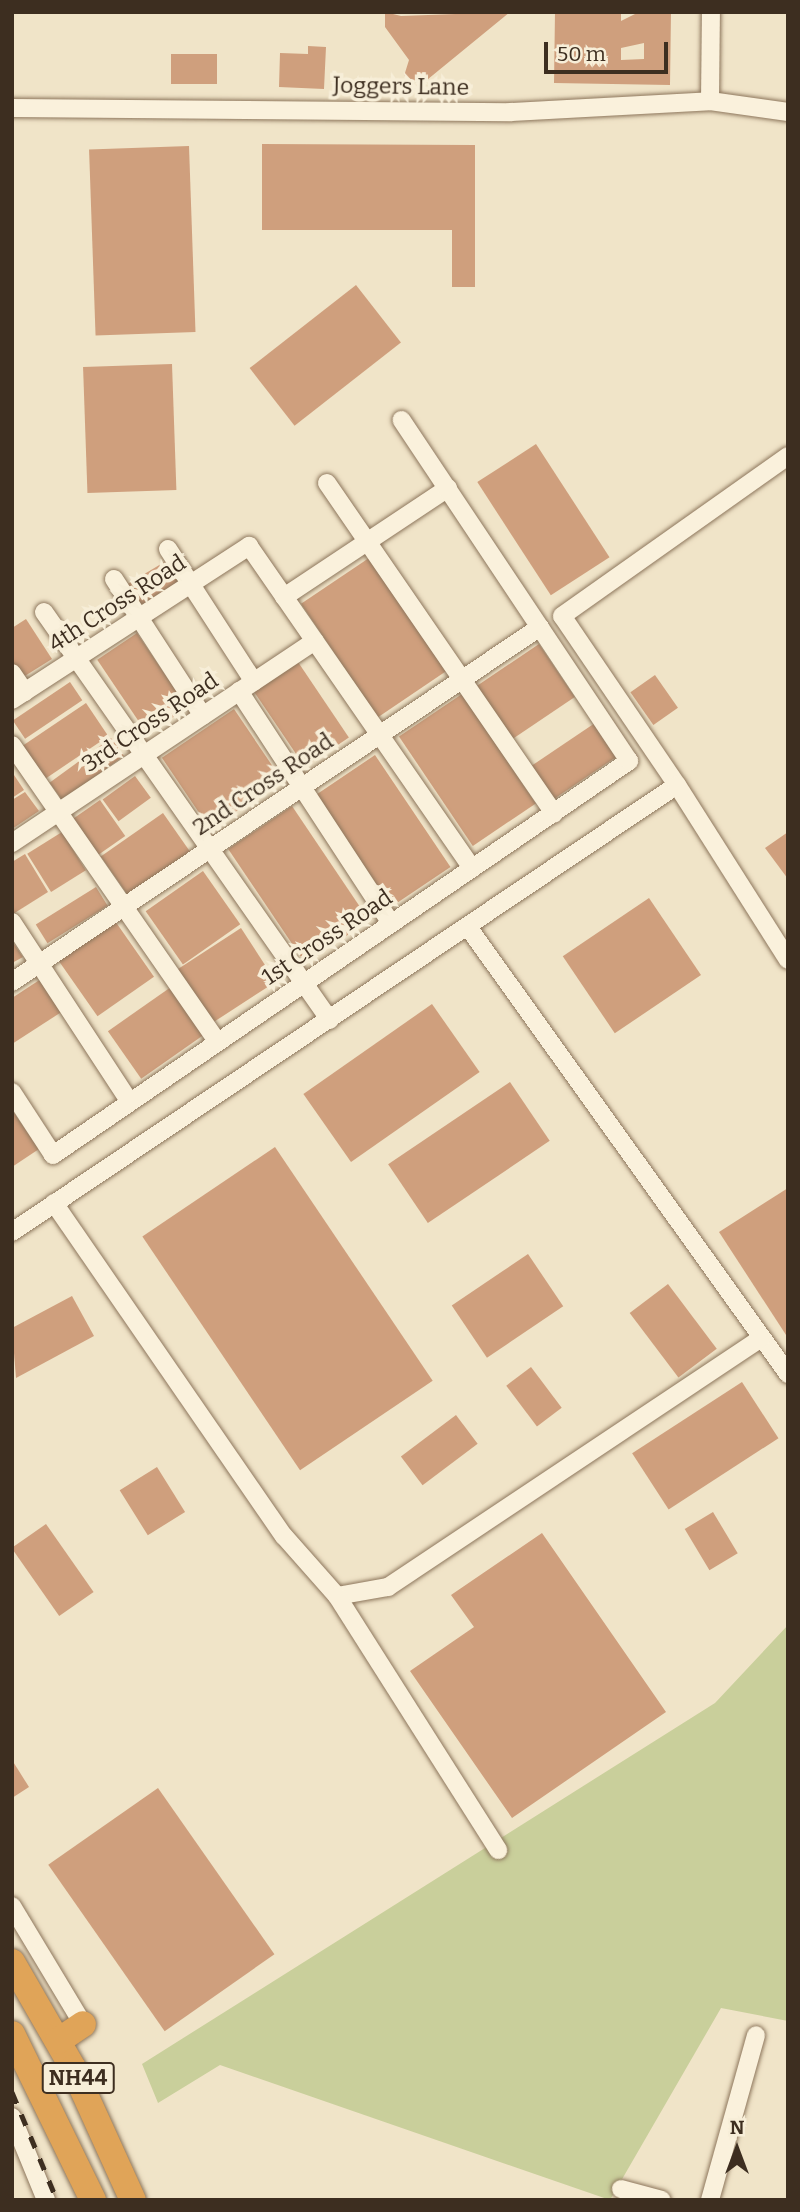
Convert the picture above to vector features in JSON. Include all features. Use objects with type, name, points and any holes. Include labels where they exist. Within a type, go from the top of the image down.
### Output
[{"type":"highway","name":"NH44","points":[[12,1962],[58,2041],[133,2200]]},
{"type":"highway","points":[[58,2041],[83,2024]]},
{"type":"highway","name":"NH44","points":[[12,2034],[93,2200]]},
{"type":"street","points":[[710,101],[711,12]]},
{"type":"street","name":"Joggers Lane","points":[[12,108],[510,113],[710,101],[788,111]]},
{"type":"street","points":[[402,420],[540,627]]},
{"type":"street","points":[[788,456],[562,616],[677,785],[788,960]]},
{"type":"street","points":[[327,484],[554,813]]},
{"type":"street","points":[[448,488],[285,597],[472,869]]},
{"type":"street","name":"4th Cross Road","points":[[19,696],[249,546],[285,597]]},
{"type":"street","points":[[168,550],[191,584],[302,787],[391,923]]},
{"type":"street","points":[[114,579],[203,716]]},
{"type":"street","points":[[44,612],[330,1020]]},
{"type":"street","name":"2nd Cross Road","points":[[12,982],[540,627]]},
{"type":"street","name":"1st Cross Road","points":[[12,1092],[53,1155],[629,761],[540,627]]},
{"type":"street","name":"3rd Cross Road","points":[[12,844],[315,640]]},
{"type":"street","points":[[12,673],[19,696]]},
{"type":"street","points":[[12,745],[218,1042]]},
{"type":"street","points":[[12,1232],[677,785]]},
{"type":"street","points":[[12,922],[130,1102]]},
{"type":"street","points":[[468,926],[788,1374]]},
{"type":"street","points":[[54,1203],[284,1536],[337,1596],[498,1850]]},
{"type":"street","points":[[337,1596],[388,1587],[762,1338]]},
{"type":"street","points":[[12,1906],[83,2024]]},
{"type":"street","points":[[710,2200],[756,2035]]},
{"type":"street","points":[[12,2117],[16,2136],[46,2200]]},
{"type":"street","points":[[621,2189],[662,2200]]},
{"type":"green space","points":[[788,1625],[788,2021],[721,2008],[610,2200],[220,2065],[158,2103],[142,2064],[715,1703]]},
{"type":"building","points":[[385,12],[401,16],[510,12],[422,84],[404,76],[409,60],[385,27]]},
{"type":"building","points":[[555,12],[621,12],[621,21],[639,12],[671,12],[670,85],[554,83]],"holes":[[[644,43],[644,59],[621,60],[621,48]]]},
{"type":"building","points":[[308,46],[326,47],[324,89],[279,87],[280,53],[308,54]]},
{"type":"building","points":[[171,54],[217,54],[217,84],[171,84]]},
{"type":"building","points":[[262,144],[475,145],[475,287],[452,287],[452,230],[262,230]]},
{"type":"building","points":[[189,146],[195,332],[96,335],[89,149]]},
{"type":"building","points":[[356,285],[401,343],[295,426],[250,368]]},
{"type":"building","points":[[172,364],[176,490],[87,493],[83,367]]},
{"type":"building","points":[[536,444],[610,557],[551,595],[477,482]]},
{"type":"building","points":[[369,558],[446,672],[378,717],[301,604]]},
{"type":"building","points":[[166,561],[180,584],[137,610],[123,587]]},
{"type":"building","points":[[26,619],[52,659],[20,679],[12,666],[12,628]]},
{"type":"building","points":[[137,633],[187,708],[148,734],[97,660]]},
{"type":"building","points":[[539,644],[575,697],[512,740],[476,686]]},
{"type":"building","points":[[298,662],[349,737],[305,767],[254,692]]},
{"type":"building","points":[[655,675],[678,708],[653,725],[630,692]]},
{"type":"building","points":[[70,682],[82,700],[25,739],[13,721]]},
{"type":"building","points":[[462,694],[536,803],[473,846],[399,736]]},
{"type":"building","points":[[86,703],[108,736],[45,779],[23,745]]},
{"type":"building","points":[[234,709],[282,780],[210,829],[162,758]]},
{"type":"building","points":[[595,723],[617,756],[551,801],[529,768]]},
{"type":"building","points":[[111,738],[124,756],[62,800],[50,783]]},
{"type":"building","points":[[375,755],[450,867],[392,907],[316,795]]},
{"type":"building","points":[[12,772],[24,790],[12,798]]},
{"type":"building","points":[[135,776],[151,798],[119,821],[103,800]]},
{"type":"building","points":[[25,792],[39,811],[12,829],[12,800]]},
{"type":"building","points":[[100,800],[125,836],[94,858],[69,822]]},
{"type":"building","points":[[292,806],[369,920],[305,963],[228,849]]},
{"type":"building","points":[[163,813],[190,852],[128,895],[101,857]]},
{"type":"building","points":[[62,832],[86,870],[51,892],[27,854]]},
{"type":"building","points":[[788,832],[788,879],[765,848]]},
{"type":"building","points":[[25,854],[48,892],[13,914],[12,862]]},
{"type":"building","points":[[203,871],[240,924],[183,964],[146,911]]},
{"type":"building","points":[[96,887],[108,906],[47,943],[36,925]]},
{"type":"building","points":[[649,898],[701,975],[615,1033],[563,956]]},
{"type":"building","points":[[115,921],[154,977],[97,1016],[58,961]]},
{"type":"building","points":[[241,928],[276,982],[212,1023],[177,969]]},
{"type":"building","points":[[12,941],[23,957],[12,963]]},
{"type":"building","points":[[41,979],[63,1011],[12,1044],[12,998]]},
{"type":"building","points":[[171,987],[204,1035],[141,1079],[108,1031]]},
{"type":"building","points":[[432,1004],[480,1072],[351,1162],[303,1094]]},
{"type":"building","points":[[510,1082],[550,1141],[428,1223],[388,1164]]},
{"type":"building","points":[[12,1110],[39,1149],[12,1167]]},
{"type":"building","points":[[275,1147],[433,1381],[300,1470],[142,1236]]},
{"type":"building","points":[[788,1188],[788,1338],[719,1232]]},
{"type":"building","points":[[528,1254],[563,1306],[487,1358],[452,1305]]},
{"type":"building","points":[[668,1284],[717,1349],[678,1378],[630,1313]]},
{"type":"building","points":[[72,1296],[94,1336],[16,1378],[12,1328]]},
{"type":"building","points":[[531,1367],[562,1408],[537,1426],[506,1386]]},
{"type":"building","points":[[742,1382],[778,1438],[669,1510],[632,1453]]},
{"type":"building","points":[[456,1415],[478,1444],[423,1485],[401,1457]]},
{"type":"building","points":[[157,1467],[185,1512],[148,1535],[120,1490]]},
{"type":"building","points":[[713,1512],[738,1553],[709,1570],[685,1529]]},
{"type":"building","points":[[46,1524],[94,1592],[59,1616],[12,1549]]},
{"type":"building","points":[[542,1533],[666,1712],[512,1818],[410,1671],[474,1627],[451,1595]]},
{"type":"building","points":[[12,1760],[29,1787],[12,1798]]},
{"type":"building","points":[[158,1788],[274,1954],[165,2031],[48,1865]]},
{"type":"railway","points":[[12,2092],[57,2200]]}]
